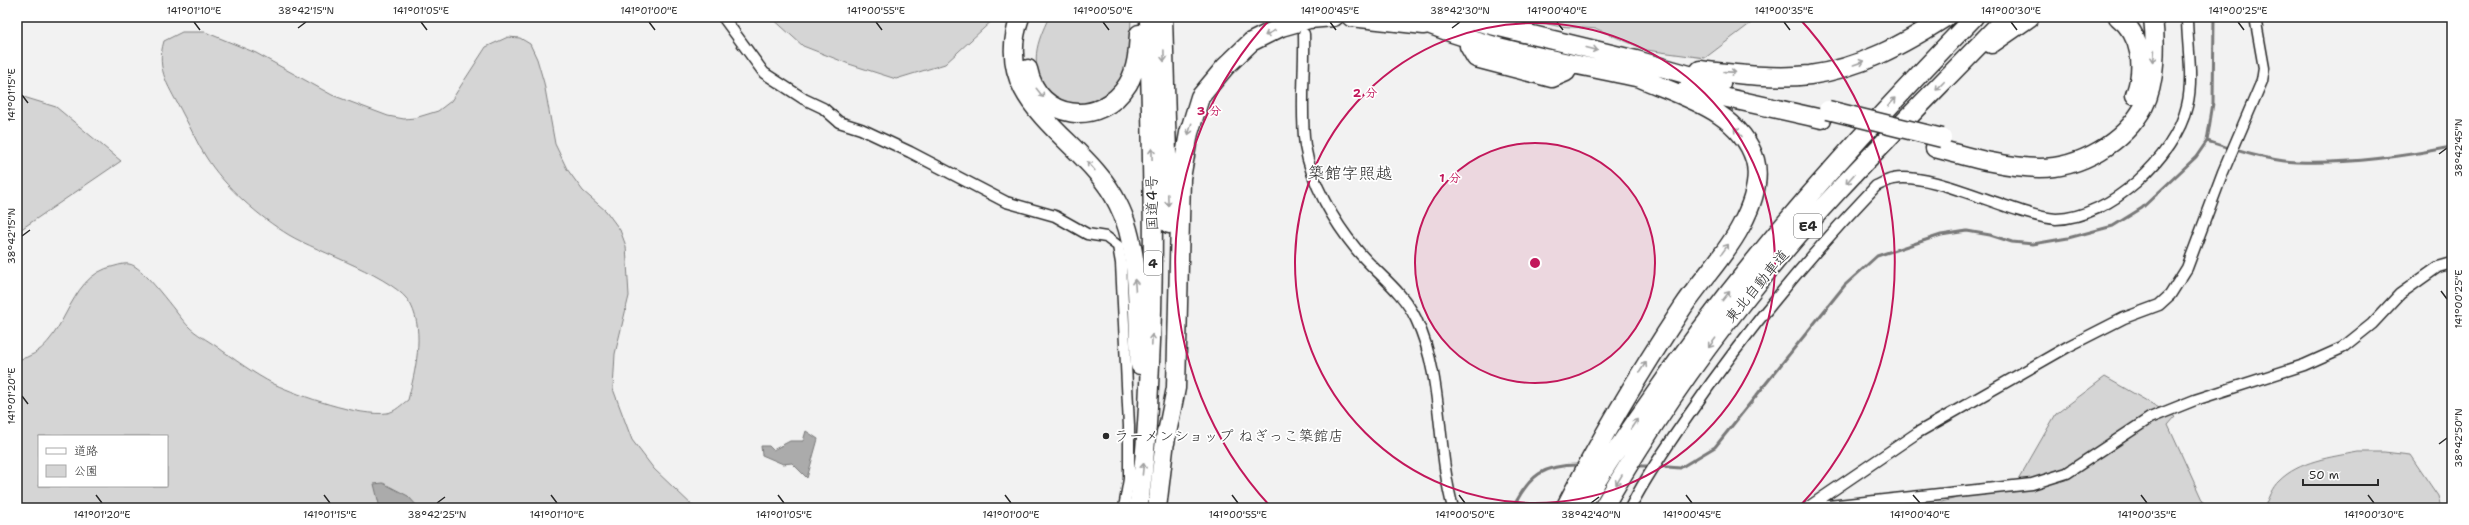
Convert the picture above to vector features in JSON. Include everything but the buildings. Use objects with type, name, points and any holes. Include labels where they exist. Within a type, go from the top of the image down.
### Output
[{"type":"highway","points":[[1020,17],[1014,47],[1017,73],[1026,98],[1045,122],[1084,158],[1102,179],[1118,203],[1131,239],[1142,382],[1148,421]]},
{"type":"highway","points":[[1032,17],[1026,38],[1026,57],[1029,76],[1038,92],[1048,102],[1062,111],[1082,114],[1103,109],[1117,98],[1129,84],[1137,59],[1139,17]]},
{"type":"highway","name":"国道4号","points":[[1135,501],[1148,421],[1153,255],[1149,17]]},
{"type":"highway","name":"国道4号","points":[[1158,504],[1165,443],[1170,252],[1164,17]]},
{"type":"highway","points":[[1165,443],[1176,388],[1181,178],[1189,132],[1200,97],[1225,67],[1251,42],[1281,27],[1309,19],[1334,17]]},
{"type":"highway","points":[[1350,17],[1436,27]]},
{"type":"highway","points":[[1412,17],[1465,41],[1566,72],[1588,68]]},
{"type":"highway","points":[[1458,17],[1561,41],[1637,69],[1938,143],[1996,152],[2042,156],[2066,154],[2080,150],[2106,135],[2125,115],[2137,91],[2140,76],[2138,47],[2132,33],[2118,17]]},
{"type":"highway","points":[[1488,17],[1546,31],[1561,41]]},
{"type":"highway","points":[[1465,41],[1588,68],[1710,71],[1760,75],[1809,75],[1843,68],[1882,55],[1912,40],[1946,17]]},
{"type":"highway","name":"東北自動車道","points":[[1604,453],[1708,317],[1788,219],[1889,105],[1974,17]]},
{"type":"highway","name":"東北自動車道","points":[[1604,507],[1634,456],[1698,361],[1745,298],[1858,170],[2006,17]]},
{"type":"highway","points":[[1953,72],[2030,17]]},
{"type":"highway","points":[[1938,143],[1992,163],[2040,168],[2076,162],[2105,148],[2126,131],[2144,106],[2153,73],[2155,35],[2153,17]]},
{"type":"highway","points":[[1575,505],[1604,453],[1640,372],[1685,304],[1741,227],[1755,194],[1755,160],[1745,140],[1728,121],[1704,105],[1637,69]]},
{"type":"street","points":[[723,17],[764,73],[804,99],[823,108],[839,122],[861,129],[910,152],[1006,202],[1055,216],[1087,234],[1114,240],[1118,246],[1121,263],[1125,307],[1130,426],[1129,479],[1135,501]]},
{"type":"street","points":[[1630,508],[1646,477],[1660,455],[1708,387],[1776,297],[1876,186],[1892,179],[1910,178],[1938,184],[2056,219],[2067,218],[2100,207],[2135,183],[2170,146],[2185,116],[2189,89],[2187,17]]},
{"type":"street","points":[[1808,508],[1834,488],[1924,429],[2069,346],[2124,318],[2159,305],[2170,294],[2187,268],[2237,137],[2262,81],[2264,68],[2255,17]]},
{"type":"street","points":[[1304,34],[1304,133],[1312,172],[1325,200],[1357,250],[1401,296],[1416,318],[1426,342],[1435,387],[1453,508]]},
{"type":"street","points":[[1808,508],[2032,484],[2067,473],[2150,418],[2195,400],[2304,365],[2342,348],[2372,324],[2400,294],[2438,267],[2452,263]]},
{"type":"street","points":[[1124,508],[1135,501],[1158,504]]},
{"type":"green space","points":[[771,17],[996,17],[945,64],[896,79],[849,64],[803,46]]},
{"type":"green space","points":[[1049,17],[1131,17],[1129,68],[1117,86],[1100,103],[1074,106],[1066,105],[1048,89],[1042,80],[1036,62],[1036,53],[1041,35]]},
{"type":"green space","points":[[1514,17],[1759,17],[1705,58],[1646,50],[1597,29],[1557,26]]},
{"type":"green space","points":[[182,32],[205,32],[256,53],[332,95],[388,116],[404,119],[415,118],[438,111],[451,101],[486,47],[508,37],[520,38],[530,44],[537,59],[544,83],[555,144],[567,169],[583,191],[606,211],[620,230],[626,246],[629,296],[615,354],[613,389],[632,440],[654,469],[695,508],[17,508],[17,360],[34,354],[47,342],[85,284],[98,272],[122,264],[135,266],[142,272],[183,321],[198,335],[274,384],[314,400],[361,412],[387,413],[396,410],[408,400],[416,365],[418,340],[415,316],[411,305],[403,295],[374,275],[302,242],[278,228],[254,210],[232,190],[222,179],[203,152],[169,87],[165,79],[161,61],[164,41]]},
{"type":"green space","points":[[17,95],[56,107],[121,161],[17,232]]},
{"type":"green space","points":[[2105,377],[2175,417],[2168,425],[2203,502],[2189,508],[2126,508],[2124,506],[2124,508],[1919,508],[2017,482],[2056,414]]},
{"type":"green space","points":[[2358,452],[2384,452],[2410,455],[2438,496],[2441,508],[2264,508],[2274,486],[2287,474],[2306,464]]},
{"type":"shaded area","points":[[806,431],[818,439],[807,478],[792,463],[783,464],[762,455],[761,446],[769,446],[773,450],[790,441],[803,441]]},
{"type":"shaded area","points":[[383,483],[408,496],[419,508],[380,508],[374,484]]},
{"type":"waterway","points":[[1656,466],[1680,468],[1715,447],[1845,285],[1877,256],[1941,235],[1967,231],[1990,235],[2012,242],[2033,244],[2068,238],[2113,226],[2142,208],[2196,157],[2207,141],[2213,103],[2214,17]]},
{"type":"waterway","points":[[2207,141],[2274,160],[2297,162],[2355,161],[2414,154],[2452,147]]},
{"type":"waterway","points":[[1513,508],[1525,487],[1539,474],[1547,469],[1568,465],[1581,465]]},
{"type":"waterway","points":[[1636,466],[1651,466]]},
{"type":"place","name":"ラーメンショップ ねぎっこ築館店","points":[[1106,436]]},
{"type":"district","name":"築館字照越","points":[[1350,173]]}]
